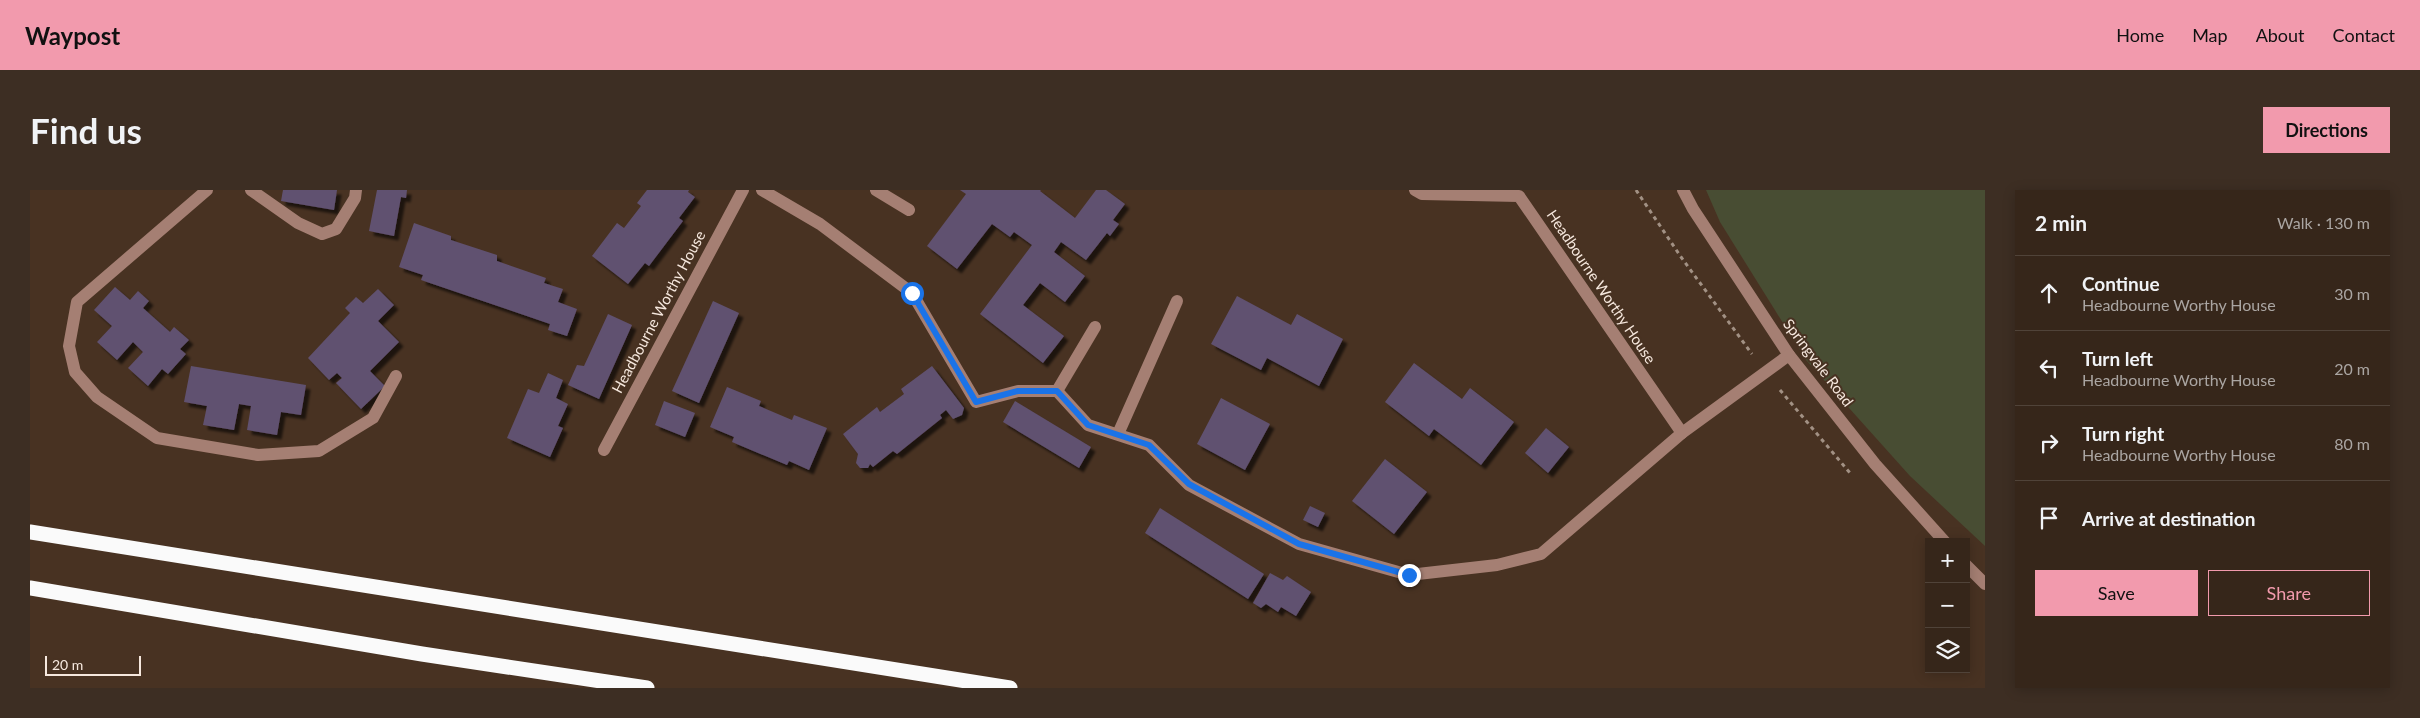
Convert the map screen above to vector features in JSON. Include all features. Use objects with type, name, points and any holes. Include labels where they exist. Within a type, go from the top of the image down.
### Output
[{"type":"highway","points":[[30,532],[1010,688]]},
{"type":"highway","points":[[30,588],[422,654],[647,688]]},
{"type":"street","points":[[207,190],[77,302],[69,346],[75,372],[97,397],[158,438],[258,455],[319,452],[373,418],[396,376]]},
{"type":"street","points":[[251,190],[298,223],[322,234],[336,229],[355,198],[356,190]]},
{"type":"street","name":"Headbourne Worthy House","points":[[604,450],[743,190]]},
{"type":"street","points":[[762,190],[820,224],[912,293],[976,402],[1018,391],[1057,391],[1088,425],[1149,445],[1189,484],[1299,544],[1409,575],[1497,565],[1541,554],[1682,433],[1789,355]]},
{"type":"street","points":[[876,190],[908,210]]},
{"type":"street","name":"Headbourne Worthy House","points":[[1415,190],[1422,194],[1519,196],[1682,433]]},
{"type":"street","name":"Springvale Road","points":[[1683,190],[1693,209],[1789,355],[1875,464],[1941,538]]},
{"type":"street","points":[[1118,434],[1178,301]]},
{"type":"street","points":[[1057,391],[1095,327]]},
{"type":"street","points":[[1970,569],[1985,584]]},
{"type":"green space","points":[[1706,190],[1985,190],[1985,546],[1910,476],[1806,360],[1720,222]]},
{"type":"building","points":[[283,190],[337,190],[334,210],[281,201]]},
{"type":"building","points":[[377,190],[407,190],[406,198],[401,197],[394,236],[369,231]]},
{"type":"building","points":[[647,190],[689,190],[688,192],[695,197],[679,218],[683,221],[649,266],[645,263],[628,284],[592,256],[617,223],[624,228],[641,206],[637,203]]},
{"type":"building","points":[[960,190],[1041,190],[1075,218],[1096,190],[1106,190],[1125,204],[1113,220],[1119,224],[1110,236],[1107,233],[1086,260],[1061,242],[1054,252],[1085,276],[1065,302],[1040,283],[1023,305],[1064,336],[1043,363],[980,314],[1032,245],[1014,232],[1010,237],[992,224],[957,269],[927,246],[966,194]]},
{"type":"building","points":[[414,223],[451,236],[451,240],[497,255],[497,261],[546,278],[544,283],[563,289],[558,302],[577,309],[567,336],[548,330],[550,324],[421,280],[423,275],[399,267]]},
{"type":"building","points":[[115,287],[130,300],[138,291],[149,301],[143,308],[170,332],[174,327],[189,340],[180,349],[186,354],[168,374],[162,369],[148,386],[128,368],[143,352],[133,342],[117,360],[97,342],[112,326],[94,310]]},
{"type":"building","points":[[378,289],[394,305],[378,321],[399,342],[370,371],[385,386],[361,409],[336,383],[342,378],[337,373],[329,380],[308,358],[350,313],[345,308],[356,297],[363,303]]},
{"type":"building","points":[[1237,296],[1291,325],[1297,314],[1343,339],[1319,386],[1267,358],[1261,370],[1211,344]]},
{"type":"building","points":[[713,301],[739,313],[699,403],[672,391]]},
{"type":"building","points":[[608,314],[632,325],[599,399],[568,385],[577,365],[584,366]]},
{"type":"building","points":[[1414,363],[1462,399],[1470,388],[1514,422],[1481,465],[1434,429],[1429,436],[1385,402]]},
{"type":"building","points":[[191,366],[306,385],[301,415],[281,412],[277,435],[247,430],[251,406],[239,404],[234,430],[203,425],[207,406],[184,402]]},
{"type":"building","points":[[932,366],[964,408],[962,415],[953,419],[946,410],[940,415],[942,418],[897,454],[893,451],[873,467],[870,464],[868,468],[860,468],[856,463],[858,454],[843,434],[877,407],[880,412],[904,394],[901,389]]},
{"type":"building","points":[[548,373],[563,380],[556,398],[568,404],[558,426],[563,428],[550,457],[507,438],[528,389],[539,393]]},
{"type":"building","points":[[727,387],[761,401],[759,406],[792,420],[794,415],[827,428],[809,470],[789,461],[787,465],[732,442],[734,437],[710,427]]},
{"type":"building","points":[[1221,398],[1270,424],[1245,470],[1197,444]]},
{"type":"building","points":[[664,401],[695,413],[685,437],[655,425]]},
{"type":"building","points":[[1015,401],[1091,447],[1079,468],[1003,422]]},
{"type":"building","points":[[1546,428],[1569,447],[1548,473],[1525,453]]},
{"type":"building","points":[[1385,459],[1427,492],[1394,534],[1352,501]]},
{"type":"building","points":[[1310,506],[1325,513],[1318,527],[1303,520]]},
{"type":"building","points":[[1160,508],[1264,574],[1248,599],[1145,533]]},
{"type":"building","points":[[1270,573],[1283,580],[1287,576],[1311,592],[1296,616],[1281,607],[1278,612],[1266,604],[1261,608],[1253,603]]},
{"type":"route","points":[[912,293],[976,402],[1018,391],[1057,391],[1088,425],[1149,445],[1189,484],[1299,544],[1409,575]]}]
